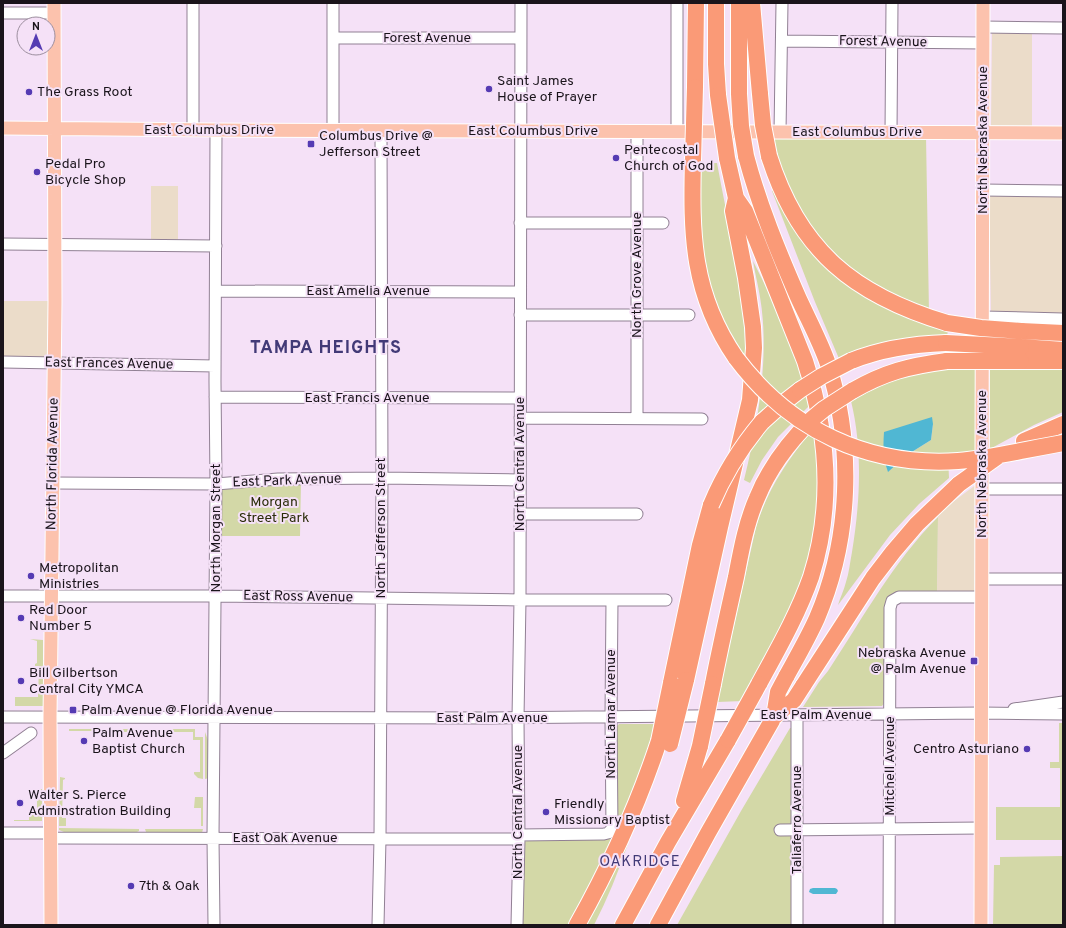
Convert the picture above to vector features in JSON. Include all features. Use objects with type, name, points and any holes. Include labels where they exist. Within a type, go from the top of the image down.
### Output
[{"type":"highway","points":[[696,3],[692,221],[699,276],[714,320],[736,358],[759,386],[798,419],[834,439],[877,454],[910,460],[942,462],[959,461],[1063,443]]},
{"type":"highway","points":[[626,920],[668,842],[728,740],[795,616],[811,577],[824,516],[825,457],[815,400],[805,361],[745,211],[736,198],[727,158],[718,95],[716,64],[716,3]]},
{"type":"highway","points":[[739,3],[739,94],[741,126],[746,156],[754,186],[782,258],[827,363],[834,385],[843,432],[846,475],[843,522],[835,560],[825,595],[809,636],[778,692],[774,717]]},
{"type":"highway","points":[[752,3],[763,125],[769,156],[784,198],[795,217],[807,235],[833,263],[865,289],[885,300],[947,323],[981,328],[1063,333]]},
{"type":"highway","points":[[664,742],[686,680],[750,400],[754,348],[753,327],[746,278],[733,211],[736,198]]},
{"type":"highway","points":[[578,924],[603,877],[618,855],[654,785],[664,742],[671,683],[700,545],[718,489],[733,462],[762,422],[800,390],[822,376],[851,361],[874,353],[900,347],[946,343],[1063,361]]},
{"type":"highway","points":[[668,842],[686,796],[700,746],[746,533],[757,498],[781,454],[812,419],[824,409],[870,380],[922,364],[1063,350]]},
{"type":"highway","points":[[658,925],[774,717],[794,700],[873,578],[893,552],[917,524],[960,484],[996,458],[1024,441],[1063,424]]},
{"type":"main road","name":"North Nebraska Avenue","points":[[981,925],[983,3]]},
{"type":"main road","name":"North Florida Avenue","points":[[51,925],[50,717],[54,363],[54,8]]},
{"type":"main road","name":"East Columbus Drive","points":[[3,128],[381,131],[1063,133]]},
{"type":"street","points":[[193,3],[193,130]]},
{"type":"street","points":[[333,3],[333,130]]},
{"type":"street","name":"North Central Avenue","points":[[517,925],[519,837],[518,718],[520,600],[521,3]]},
{"type":"street","points":[[677,3],[677,131]]},
{"type":"street","points":[[780,132],[782,3]]},
{"type":"street","points":[[891,133],[892,3]]},
{"type":"street","points":[[3,13],[54,8]]},
{"type":"street","points":[[983,27],[1063,28]]},
{"type":"street","name":"Forest Avenue","points":[[333,38],[520,38]]},
{"type":"street","name":"Forest Avenue","points":[[782,41],[983,43]]},
{"type":"street","name":"North Morgan Street","points":[[214,925],[213,838],[216,596],[216,130]]},
{"type":"street","name":"North Jefferson Street","points":[[378,925],[380,839],[382,478],[381,131]]},
{"type":"street","name":"North Grove Avenue","points":[[637,131],[637,418]]},
{"type":"street","points":[[983,190],[1063,191]]},
{"type":"street","points":[[520,223],[663,223]]},
{"type":"street","points":[[3,244],[216,246]]},
{"type":"street","name":"East Amelia Avenue","points":[[216,290],[520,292]]},
{"type":"street","points":[[520,315],[689,315]]},
{"type":"street","points":[[983,317],[1063,319]]},
{"type":"street","name":"East Frances Avenue","points":[[3,362],[215,366]]},
{"type":"street","name":"East Francis Avenue","points":[[215,397],[520,398]]},
{"type":"street","points":[[520,418],[702,419]]},
{"type":"street","name":"East Park Avenue","points":[[53,482],[216,484],[278,480],[382,478],[520,480]]},
{"type":"street","points":[[982,489],[1063,489]]},
{"type":"street","points":[[520,514],[637,514]]},
{"type":"street","points":[[982,579],[1063,579]]},
{"type":"street","name":"East Ross Avenue","points":[[3,596],[216,596],[520,600],[666,600]]},
{"type":"street","name":"Mitchell Avenue","points":[[889,925],[890,608],[892,600],[898,598],[982,597]]},
{"type":"street","name":"North Lamar Avenue","points":[[612,600],[610,717],[612,829]]},
{"type":"street","name":"East Palm Avenue","points":[[981,713],[1063,702]]},
{"type":"street","name":"East Palm Avenue","points":[[3,717],[518,718],[981,713],[1063,714]]},
{"type":"street","name":"Taliaferro Avenue","points":[[797,716],[797,925]]},
{"type":"street","points":[[3,753],[31,732]]},
{"type":"street","points":[[780,830],[981,828]]},
{"type":"street","name":"East Oak Avenue","points":[[3,833],[213,838],[380,839],[604,834],[608,833],[612,829]]},
{"type":"shaded area","points":[[992,31],[1032,31],[1032,127],[991,127]]},
{"type":"shaded area","points":[[151,186],[178,186],[178,245],[151,244]]},
{"type":"shaded area","points":[[989,195],[1062,195],[1063,316],[991,315]]},
{"type":"shaded area","points":[[3,301],[53,301],[53,362],[3,361]]},
{"type":"shaded area","points":[[981,481],[980,596],[937,596],[938,513]]},
{"type":"green space","points":[[774,136],[926,136],[929,312],[911,306],[856,275],[813,231],[788,187],[777,155]]},
{"type":"green space","points":[[700,163],[717,163],[740,287],[746,362],[728,332],[711,293],[700,238]]},
{"type":"green space","points":[[775,189],[812,249],[948,329],[947,338],[840,361],[815,302],[772,191]]},
{"type":"green space","points":[[753,261],[770,295],[799,366],[809,406],[778,437],[762,460],[750,483],[744,480],[758,413],[764,342],[763,319]]},
{"type":"green space","points":[[938,369],[976,369],[977,453],[948,456],[949,478],[919,504],[890,535],[838,605],[849,571],[857,515],[859,457],[855,420],[851,401],[887,383],[916,373]],"holes":[[[933,424],[931,440],[907,455],[888,472]]]},
{"type":"green space","points":[[990,369],[1063,369],[1063,412],[1034,425],[990,449]]},
{"type":"green space","points":[[810,433],[815,438],[817,500],[816,520],[805,568],[787,614],[743,701],[717,702],[760,514],[778,477]]},
{"type":"green space","name":"Morgan Street Park","points":[[301,482],[300,536],[220,536],[221,488]]},
{"type":"green space","points":[[938,517],[937,592],[895,595],[885,702],[882,706],[803,707],[893,572],[922,534]]},
{"type":"green space","points":[[30,639],[43,640],[43,706],[15,706],[15,697],[38,697],[39,666],[35,666],[37,663],[37,641]]},
{"type":"green space","points":[[1059,723],[1063,723],[1063,840],[996,840],[996,807],[1060,807],[1060,768],[1050,768],[1050,762],[1059,762]]},
{"type":"green space","points":[[619,724],[661,724],[634,826],[606,901],[594,925],[522,925],[523,842],[537,839],[613,839],[615,833],[616,727]]},
{"type":"green space","points":[[790,728],[793,728],[793,825],[777,825],[777,836],[793,836],[792,925],[677,925],[741,811]]},
{"type":"green space","points":[[69,729],[195,729],[195,737],[203,737],[203,779],[198,778],[194,774],[194,772],[200,772],[200,740],[193,740],[193,732],[104,732],[69,731]]},
{"type":"green space","points":[[205,732],[209,743],[209,778],[205,779]]},
{"type":"green space","points":[[60,777],[65,778],[63,780],[62,818],[66,818],[66,826],[59,826]]},
{"type":"green space","points":[[29,789],[42,789],[42,821],[14,821],[29,820],[29,810],[37,810],[37,797],[29,797]]},
{"type":"green space","points":[[195,797],[203,797],[203,826],[201,826],[201,808],[194,808]]},
{"type":"green space","points":[[59,828],[139,829],[139,831],[64,832],[59,830]]},
{"type":"green space","points":[[145,829],[203,829],[202,833],[146,832]]},
{"type":"green space","points":[[1063,856],[1063,925],[993,925],[994,865],[1000,865],[1000,857]]},
{"type":"water","points":[[932,417],[933,424],[931,440],[907,455],[888,472],[884,452],[884,432]]},
{"type":"water","points":[[835,888],[838,891],[836,894],[813,894],[809,892],[810,889]]},
{"type":"place","name":"Saint James House of Prayer","points":[[489,89]]},
{"type":"place","name":"The Grass Root","points":[[29,92]]},
{"type":"place","name":"Columbus Drive @ Jefferson Street","points":[[311,144]]},
{"type":"place","name":"Pentecostal Church of God","points":[[616,158]]},
{"type":"place","name":"Pedal Pro Bicycle Shop","points":[[37,172]]},
{"type":"place","name":"Metropolitan Ministries","points":[[31,576]]},
{"type":"place","name":"Red Door Number 5","points":[[21,618]]},
{"type":"place","name":"Nebraska Avenue @ Palm Avenue","points":[[974,661]]},
{"type":"place","name":"Bill Gilbertson Central City YMCA","points":[[21,681]]},
{"type":"place","name":"Palm Avenue @ Florida Avenue","points":[[73,710]]},
{"type":"place","name":"Palm Avenue Baptist Church","points":[[84,741]]},
{"type":"place","name":"Centro Asturiano","points":[[1027,749]]},
{"type":"place","name":"Walter S. Pierce Adminstration Building","points":[[20,803]]},
{"type":"place","name":"Friendly Missionary Baptist","points":[[546,812]]},
{"type":"place","name":"7th & Oak","points":[[131,886]]},
{"type":"district","name":"TAMPA HEIGHTS","points":[[326,348]]},
{"type":"district","name":"OAKRIDGE","points":[[640,862]]}]
